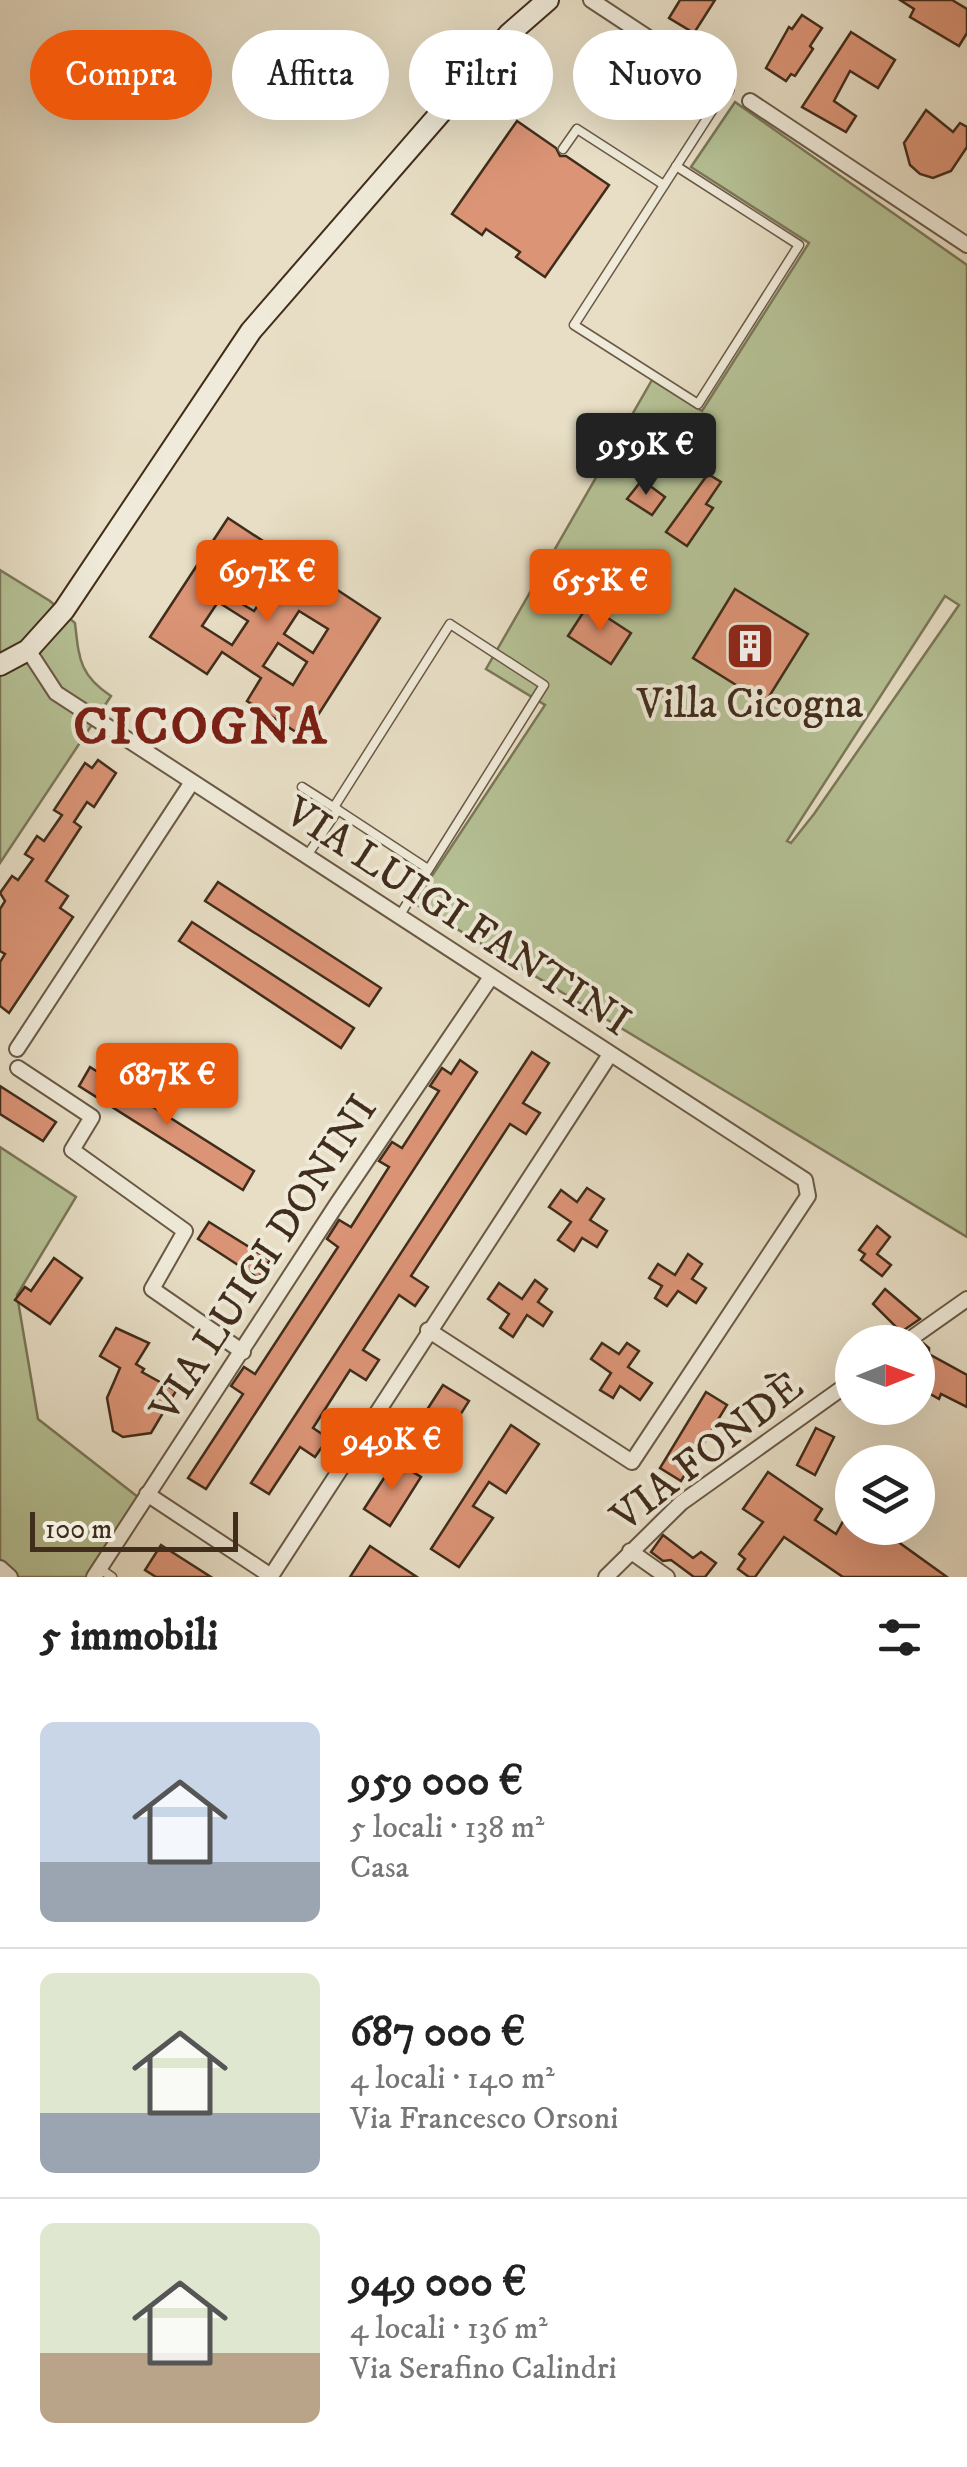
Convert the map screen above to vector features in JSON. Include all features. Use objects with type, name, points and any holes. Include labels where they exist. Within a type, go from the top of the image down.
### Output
[{"type":"main road","points":[[0,666],[28,650],[64,610],[251,331],[510,34],[548,0]]},
{"type":"street","points":[[591,0],[637,30]]},
{"type":"street","points":[[750,101],[967,244]]},
{"type":"street","name":"VIA LUIGI FANTINI","points":[[28,650],[56,693],[609,1056],[806,1180],[808,1196],[632,1462],[428,1330]]},
{"type":"street","points":[[18,1048],[192,782]]},
{"type":"street","name":"VIA LUIGI DONINI","points":[[102,1574],[147,1494],[491,977]]},
{"type":"street","points":[[147,1494],[270,1576],[609,1056]]},
{"type":"street","points":[[18,1068],[92,1117],[72,1150],[185,1231],[152,1290],[243,1352]]},
{"type":"street","points":[[930,1325],[967,1299]]},
{"type":"street","name":"VIA FONDÈ","points":[[606,1577],[681,1503],[835,1393]]},
{"type":"street","points":[[630,1551],[667,1577]]},
{"type":"street","points":[[0,1568],[10,1577]]},
{"type":"lane","points":[[676,166],[800,246],[698,404],[574,325],[705,120]]},
{"type":"lane","points":[[563,149],[576,129],[664,185]]},
{"type":"lane","points":[[306,858],[450,624],[544,685],[398,918]]},
{"type":"lane","points":[[302,787],[428,869]]},
{"type":"green space","points":[[737,103],[967,265],[967,1237],[414,903],[545,705],[486,669],[652,380],[702,411],[809,243],[691,167],[723,120],[737,120]],"holes":[[[945,596],[959,605],[791,843],[787,841]]]},
{"type":"green space","points":[[0,570],[50,601],[75,623],[82,665],[92,681],[111,696],[0,863]]},
{"type":"green space","points":[[0,1147],[76,1197],[17,1295],[38,1419],[138,1497],[88,1577],[10,1577],[0,1568]]},
{"type":"building","points":[[680,0],[715,0],[696,30],[669,18]]},
{"type":"building","points":[[900,0],[952,0],[967,9],[967,33],[959,46],[910,17],[914,9]]},
{"type":"building","points":[[802,15],[822,28],[795,76],[791,74],[786,81],[766,68],[789,27],[792,29]]},
{"type":"building","points":[[851,32],[895,60],[878,88],[850,71],[834,101],[856,116],[846,132],[802,107]]},
{"type":"building","points":[[926,110],[953,132],[960,123],[967,127],[967,147],[951,171],[933,178],[910,165],[904,143]]},
{"type":"building","points":[[517,121],[556,148],[560,156],[566,156],[609,185],[545,277],[516,257],[520,252],[486,229],[482,235],[452,214]]},
{"type":"building","points":[[660,423],[692,445],[685,456],[652,435]]},
{"type":"building","points":[[708,474],[721,482],[706,504],[713,508],[687,546],[666,532]]},
{"type":"building","points":[[642,480],[665,497],[652,515],[627,499]]},
{"type":"building","points":[[228,518],[380,618],[304,737],[247,701],[261,678],[222,652],[207,674],[150,637]],"holes":[[[238,571],[268,590],[254,611],[224,593]],[[218,602],[248,621],[232,645],[202,626]],[[299,611],[328,629],[313,653],[284,634]],[[278,643],[307,662],[293,685],[263,666]]]},
{"type":"building","name":"Villa Cicogna","points":[[735,589],[808,634],[765,703],[693,658]]},
{"type":"building","points":[[588,605],[631,633],[611,664],[568,636]]},
{"type":"building","points":[[98,760],[116,773],[94,807],[87,802],[74,822],[81,827],[46,881],[68,896],[60,908],[73,917],[9,1013],[0,1006],[0,962],[5,954],[0,951],[0,909],[5,901],[0,893],[12,876],[18,880],[33,859],[25,854],[37,836],[44,841],[62,815],[54,810],[85,763],[92,768]]},
{"type":"building","points":[[218,882],[381,988],[369,1006],[205,901]]},
{"type":"building","points":[[192,922],[354,1028],[341,1048],[179,941]]},
{"type":"building","points":[[532,1052],[549,1063],[523,1103],[540,1113],[526,1134],[510,1124],[411,1276],[428,1287],[415,1306],[399,1295],[363,1350],[379,1360],[366,1380],[350,1370],[313,1428],[328,1438],[315,1457],[300,1447],[269,1494],[251,1483]]},
{"type":"building","points":[[460,1060],[477,1072],[206,1489],[188,1478],[243,1394],[231,1386],[244,1367],[255,1374],[338,1247],[327,1239],[339,1220],[351,1227],[389,1167],[379,1161],[392,1142],[402,1148],[439,1091],[430,1086],[442,1068],[451,1074]]},
{"type":"building","points":[[90,1067],[254,1171],[243,1190],[79,1086]]},
{"type":"building","points":[[0,1086],[56,1122],[43,1141],[0,1114]]},
{"type":"building","points":[[587,1188],[604,1199],[590,1220],[607,1231],[597,1247],[582,1238],[574,1251],[558,1240],[571,1222],[549,1207],[561,1190],[577,1202]]},
{"type":"building","points":[[209,1222],[270,1260],[258,1278],[198,1239]]},
{"type":"building","points":[[877,1226],[890,1237],[877,1254],[891,1265],[882,1276],[861,1260],[865,1254],[859,1250]]},
{"type":"building","points":[[688,1254],[702,1264],[692,1279],[706,1288],[696,1303],[678,1291],[667,1306],[655,1298],[662,1286],[649,1278],[658,1264],[675,1275]]},
{"type":"building","points":[[54,1258],[82,1278],[50,1324],[15,1300],[25,1287],[31,1291]]},
{"type":"building","points":[[535,1280],[547,1289],[538,1302],[552,1312],[543,1326],[527,1315],[513,1337],[500,1328],[509,1314],[488,1299],[499,1283],[522,1299]]},
{"type":"building","points":[[885,1289],[920,1319],[911,1325],[894,1325],[873,1304]]},
{"type":"building","points":[[116,1328],[149,1343],[136,1364],[144,1369],[142,1372],[176,1391],[151,1433],[123,1437],[113,1431],[107,1398],[120,1368],[100,1356]]},
{"type":"building","points":[[602,1343],[619,1354],[627,1343],[639,1351],[628,1367],[652,1383],[640,1400],[620,1386],[613,1398],[600,1390],[611,1373],[591,1359]]},
{"type":"building","points":[[935,1357],[967,1375],[967,1407],[941,1394],[939,1399],[935,1397]]},
{"type":"building","points":[[443,1385],[469,1401],[438,1450],[412,1433]]},
{"type":"building","points":[[706,1392],[727,1405],[681,1481],[660,1468]]},
{"type":"building","points":[[511,1425],[539,1444],[506,1493],[489,1482],[473,1506],[493,1518],[459,1567],[431,1549]]},
{"type":"building","points":[[816,1428],[834,1437],[815,1475],[797,1465]]},
{"type":"building","points":[[395,1461],[421,1477],[390,1526],[364,1509]]},
{"type":"building","points":[[768,1472],[822,1509],[815,1520],[835,1533],[835,1545],[903,1545],[947,1577],[843,1577],[784,1537],[755,1577],[749,1577],[738,1569],[745,1559],[739,1554],[763,1522],[743,1509]]},
{"type":"building","points":[[663,1535],[693,1558],[701,1552],[716,1563],[705,1577],[694,1577],[671,1560],[663,1561],[651,1552]]},
{"type":"building","points":[[161,1545],[211,1577],[156,1577],[145,1570]]},
{"type":"building","points":[[370,1546],[417,1577],[350,1577]]},
{"type":"place","name":"Villa Cicogna","points":[[750,646]]},
{"type":"district","name":"CICOGNA","points":[[201,725]]}]
